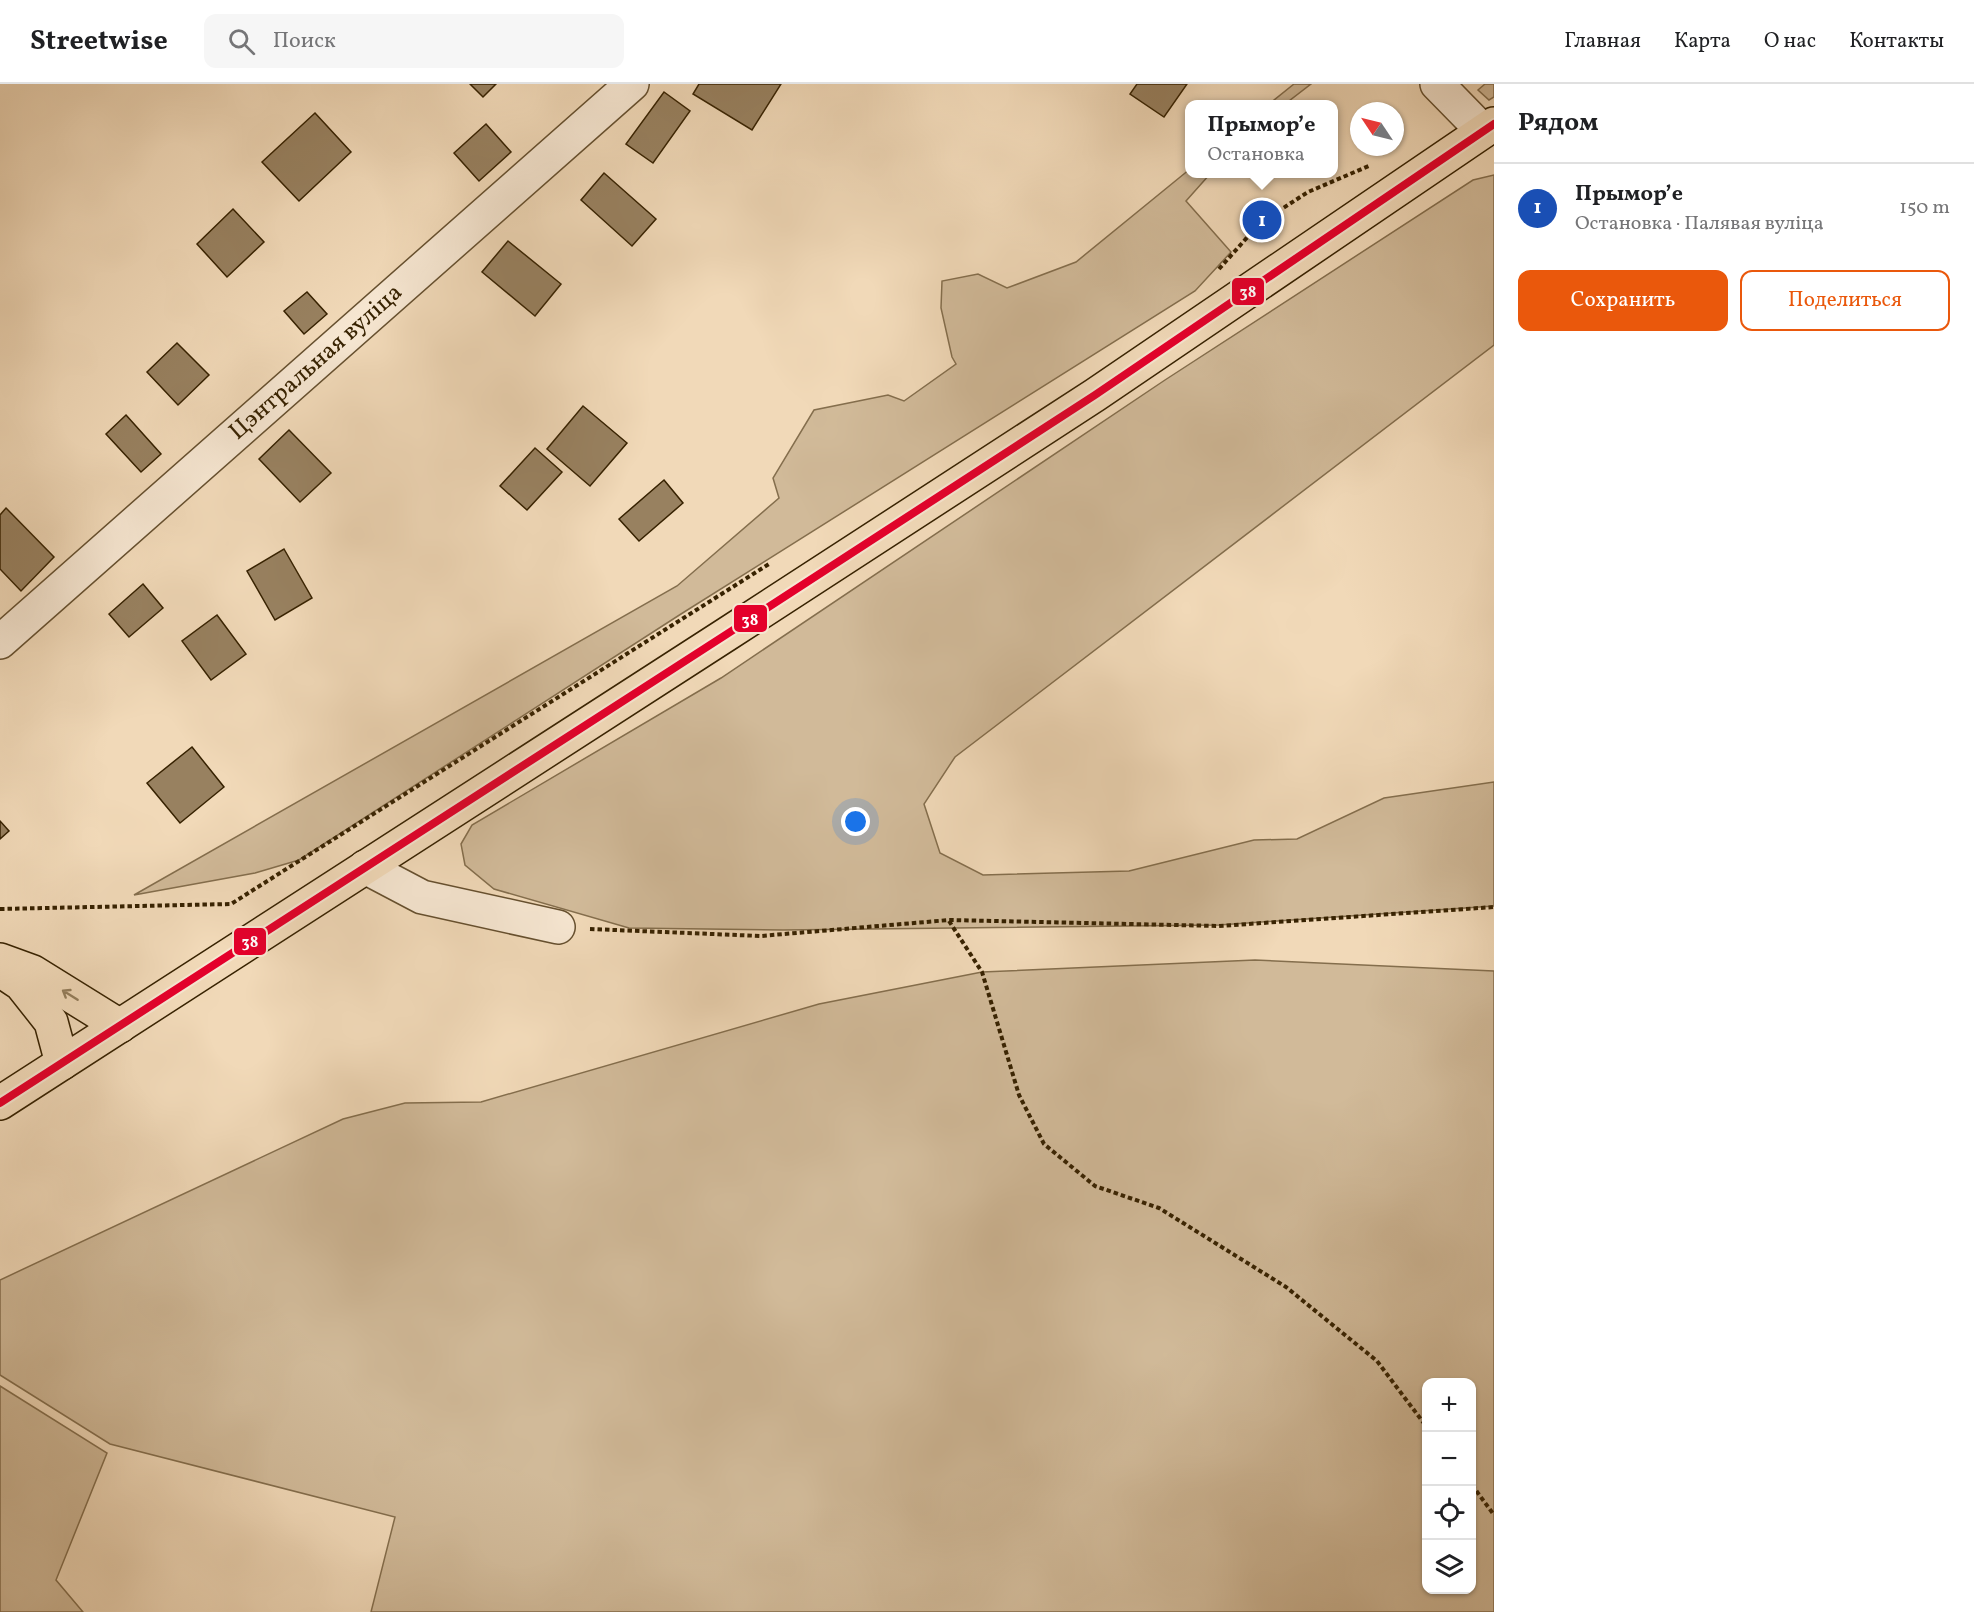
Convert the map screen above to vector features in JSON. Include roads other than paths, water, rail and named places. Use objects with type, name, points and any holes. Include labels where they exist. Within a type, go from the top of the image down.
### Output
[{"type":"main road","points":[[0,1103],[1095,394],[1489,128]]},
{"type":"main road","points":[[0,960],[33,972],[120,1026]]},
{"type":"main road","points":[[0,970],[21,984],[51,1022],[62,1063]]},
{"type":"street","name":"Цэнтральная вуліца","points":[[0,642],[632,84]]},
{"type":"street","points":[[1449,88],[1489,128]]},
{"type":"street","points":[[365,867],[422,897],[558,927]]},
{"type":"place","name":"Прыморʼе","points":[[1262,220]]}]
